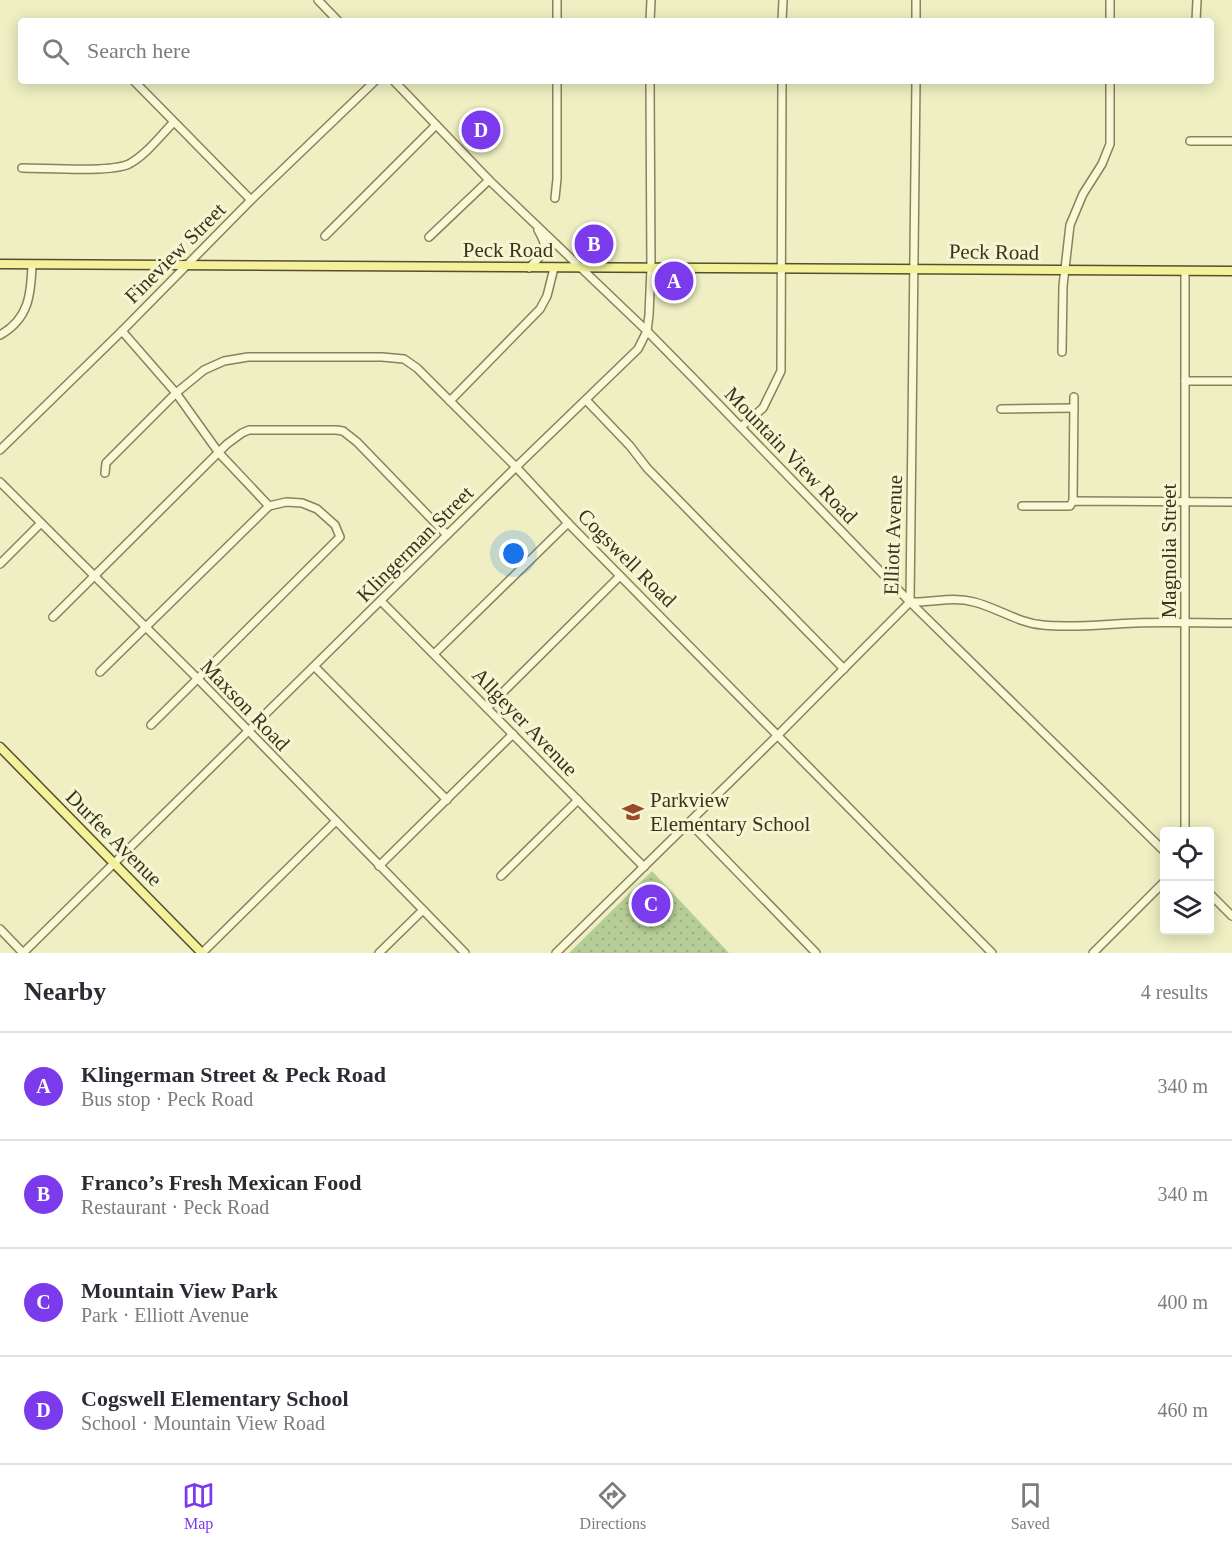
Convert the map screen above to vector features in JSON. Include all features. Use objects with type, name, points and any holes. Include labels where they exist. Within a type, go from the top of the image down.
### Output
[{"type":"main road","name":"Peck Road","points":[[0,264],[1232,271]]},
{"type":"main road","name":"Durfee Avenue","points":[[0,747],[202,953]]},
{"type":"street","points":[[318,0],[335,18]]},
{"type":"street","points":[[557,0],[557,18]]},
{"type":"street","points":[[650,18],[651,0]]},
{"type":"street","points":[[782,18],[783,0]]},
{"type":"street","points":[[916,0],[916,18]]},
{"type":"street","points":[[1110,0],[1110,18]]},
{"type":"street","points":[[1196,18],[1197,0]]},
{"type":"street","points":[[137,84],[251,200]]},
{"type":"street","name":"Fineview Street","points":[[0,450],[251,200],[372,84]]},
{"type":"street","name":"Mountain View Road","points":[[397,84],[489,180],[647,331],[910,602],[1160,847]]},
{"type":"street","points":[[555,198],[557,84]]},
{"type":"street","name":"Klingerman Street","points":[[23,953],[638,349],[647,331],[649,315],[650,84]]},
{"type":"street","points":[[741,427],[763,408],[781,371],[782,84]]},
{"type":"street","name":"Elliott Avenue","points":[[556,953],[690,823],[910,602],[916,84]]},
{"type":"street","points":[[1062,352],[1063,286],[1070,225],[1083,194],[1102,164],[1110,144],[1110,84]]},
{"type":"street","points":[[22,168],[102,169],[128,164],[142,154],[174,123]]},
{"type":"street","points":[[326,236],[436,125]]},
{"type":"street","points":[[1190,141],[1232,141]]},
{"type":"street","points":[[429,237],[489,180]]},
{"type":"street","points":[[530,268],[544,253],[545,248],[545,243],[534,222]]},
{"type":"street","points":[[0,335],[15,324],[27,307],[32,265]]},
{"type":"street","points":[[450,401],[540,309],[547,296],[554,268]]},
{"type":"street","name":"Magnolia Street","points":[[1185,271],[1185,381],[1181,421],[1185,502],[1185,827]]},
{"type":"street","points":[[122,331],[176,393],[219,453],[269,506]]},
{"type":"street","name":"Cogswell Road","points":[[105,473],[106,463],[176,393],[204,370],[224,361],[248,357],[404,359],[411,363],[516,467],[568,523],[992,953]]},
{"type":"street","points":[[1185,381],[1232,381]]},
{"type":"street","points":[[1022,506],[1070,506],[1073,501],[1074,397]]},
{"type":"street","points":[[586,400],[630,446],[647,468],[844,669]]},
{"type":"street","points":[[1001,409],[1074,408]]},
{"type":"street","points":[[53,617],[219,453],[235,438],[249,430],[343,431],[353,437],[447,535]]},
{"type":"street","name":"Maxson Road","points":[[0,482],[198,679],[465,953]]},
{"type":"street","points":[[1073,501],[1232,502]]},
{"type":"street","points":[[100,672],[269,506],[286,502],[302,503],[317,509],[335,525],[340,537],[151,725]]},
{"type":"street","points":[[0,564],[41,523]]},
{"type":"street","points":[[434,654],[568,523]]},
{"type":"street","points":[[487,708],[620,576]]},
{"type":"street","points":[[910,602],[927,603],[955,599],[973,601],[1024,622],[1045,626],[1232,623]]},
{"type":"street","name":"Allgeyer Avenue","points":[[381,601],[644,867]]},
{"type":"street","points":[[315,666],[447,800]]},
{"type":"street","points":[[379,866],[513,734]]},
{"type":"street","points":[[501,876],[578,800]]},
{"type":"street","points":[[202,953],[336,821]]},
{"type":"street","points":[[690,823],[816,953]]},
{"type":"street","points":[[1093,953],[1160,886]]},
{"type":"street","points":[[1214,899],[1232,916]]},
{"type":"street","points":[[379,953],[423,910]]},
{"type":"street","points":[[0,929],[23,953]]},
{"type":"green space","points":[[652,871],[729,953],[569,953]]},
{"type":"place","name":"Cogswell Elementary School","points":[[481,130]]},
{"type":"place","name":"Franco’s Fresh Mexican Food","points":[[594,244]]},
{"type":"place","name":"Klingerman Street & Peck Road","points":[[674,281]]},
{"type":"place","name":"Parkview Elementary School","points":[[633,812]]},
{"type":"place","name":"Mountain View Park","points":[[651,904]]}]
